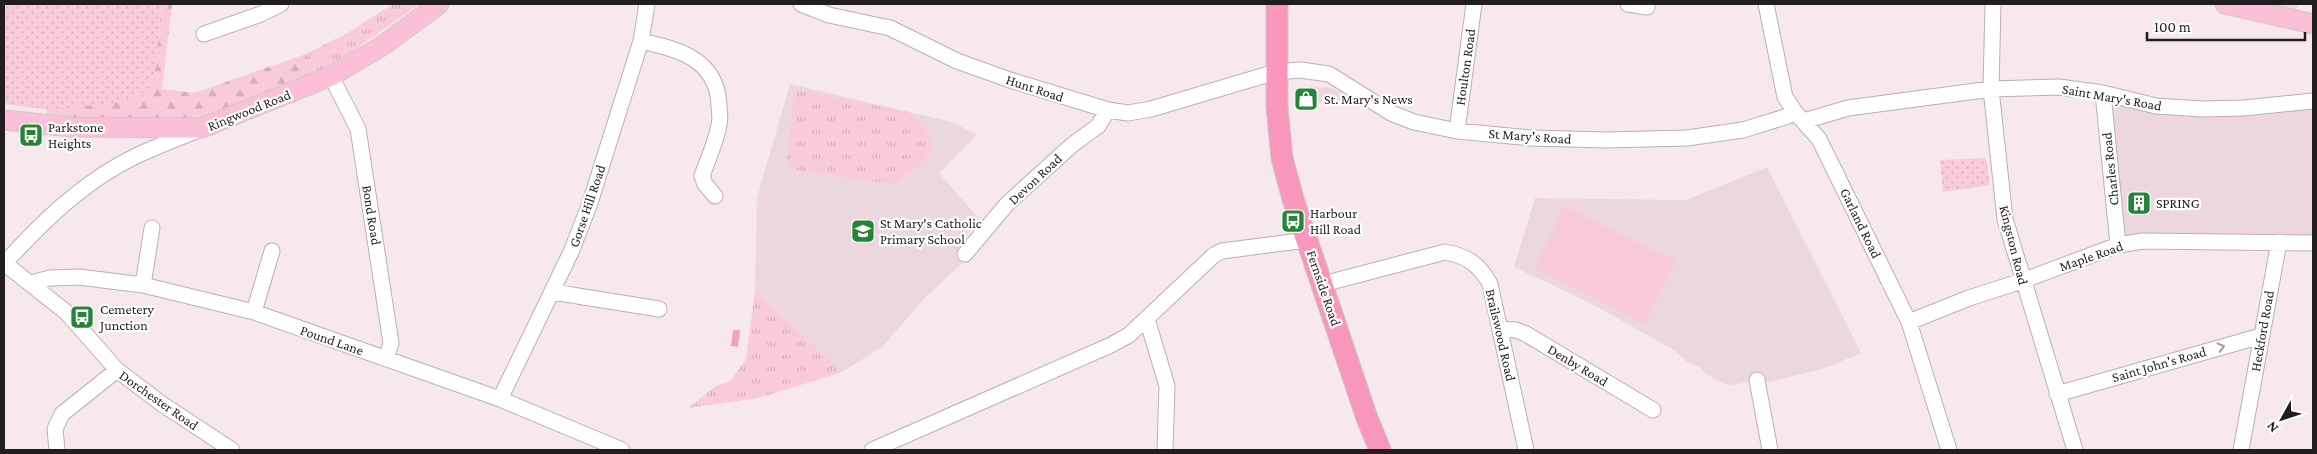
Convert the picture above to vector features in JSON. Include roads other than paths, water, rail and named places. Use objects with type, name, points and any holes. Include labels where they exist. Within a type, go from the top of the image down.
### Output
[{"type":"highway","name":"Fernside Road","points":[[1277,4],[1277,107],[1282,158],[1307,240],[1367,418],[1380,450]]},
{"type":"main road","name":"Ringwood Road","points":[[4,120],[71,127],[202,128],[331,76],[382,46],[439,4]]},
{"type":"main road","points":[[2225,4],[2313,24]]},
{"type":"street","points":[[204,34],[261,14],[281,4]]},
{"type":"street","name":"Gorse Hill Road","points":[[500,399],[572,252],[589,206],[641,41],[647,4]]},
{"type":"street","name":"Hunt Road","points":[[801,4],[829,15],[890,28],[957,60],[1010,80],[1108,110],[1128,112],[1151,109],[1251,81],[1276,72]]},
{"type":"street","name":"Houlton Road","points":[[1457,131],[1474,4]]},
{"type":"street","points":[[1628,4],[1647,7]]},
{"type":"street","name":"Garland Road","points":[[1766,4],[1784,97],[1819,139],[1909,322],[1950,450]]},
{"type":"street","name":"Kingston Road","points":[[1993,4],[1991,89],[2004,219],[2075,450]]},
{"type":"street","points":[[641,41],[678,50],[702,64],[712,77],[717,91],[715,110],[720,124],[702,176],[714,196]]},
{"type":"street","name":"St Mary's Road","points":[[1276,72],[1300,70],[1329,74],[1401,118],[1457,131],[1549,139],[1644,140],[1687,138],[1743,130],[1788,116],[1802,119],[1823,115]]},
{"type":"street","name":"Bond Road","points":[[331,76],[358,129],[391,343],[386,359]]},
{"type":"street","name":"Saint Mary's Road","points":[[1823,115],[1848,108],[1991,89],[2059,86],[2103,93],[2156,106],[2202,109],[2243,108],[2313,101]]},
{"type":"street","name":"Charles Road","points":[[2103,93],[2118,245]]},
{"type":"street","name":"Devon Road","points":[[965,254],[1007,204],[1072,145],[1098,126],[1108,110]]},
{"type":"street","points":[[4,263],[45,219],[73,195],[136,156],[202,128]]},
{"type":"street","points":[[143,286],[152,228]]},
{"type":"street","points":[[872,450],[1111,345],[1129,335],[1214,254],[1222,251],[1307,240]]},
{"type":"street","name":"Maple Road","points":[[1909,322],[1969,298],[2022,281],[2118,245],[2143,241],[2313,243]]},
{"type":"street","name":"Heckford Road","points":[[2241,450],[2279,242]]},
{"type":"street","points":[[254,312],[272,252]]},
{"type":"street","name":"Brailswood Road","points":[[1323,284],[1445,252],[1460,254],[1474,261],[1490,284],[1526,450]]},
{"type":"street","name":"Dorchester Road","points":[[4,263],[66,312],[117,370],[162,404],[232,450]]},
{"type":"street","name":"Pound Lane","points":[[30,283],[50,278],[80,277],[143,286],[254,312],[500,399],[622,450]]},
{"type":"street","points":[[553,292],[660,309]]},
{"type":"street","points":[[1146,319],[1167,386],[1165,450]]},
{"type":"street","name":"Denby Road","points":[[1500,329],[1516,330],[1526,334],[1653,410]]},
{"type":"street","name":"Saint John's Road","points":[[2057,394],[2261,336]]},
{"type":"street","points":[[57,450],[55,429],[62,414],[117,370]]},
{"type":"street","points":[[1757,380],[1770,450]]},
{"type":"place","name":"St. Mary's News","points":[[1306,99]]},
{"type":"place","name":"Parkstone Heights","points":[[31,135]]},
{"type":"place","name":"SPRING","points":[[2139,203]]},
{"type":"place","name":"Harbour Hill Road","points":[[1293,221]]},
{"type":"place","name":"St Mary's Catholic Primary School","points":[[863,231]]},
{"type":"place","name":"Cemetery Junction","points":[[82,317]]}]
